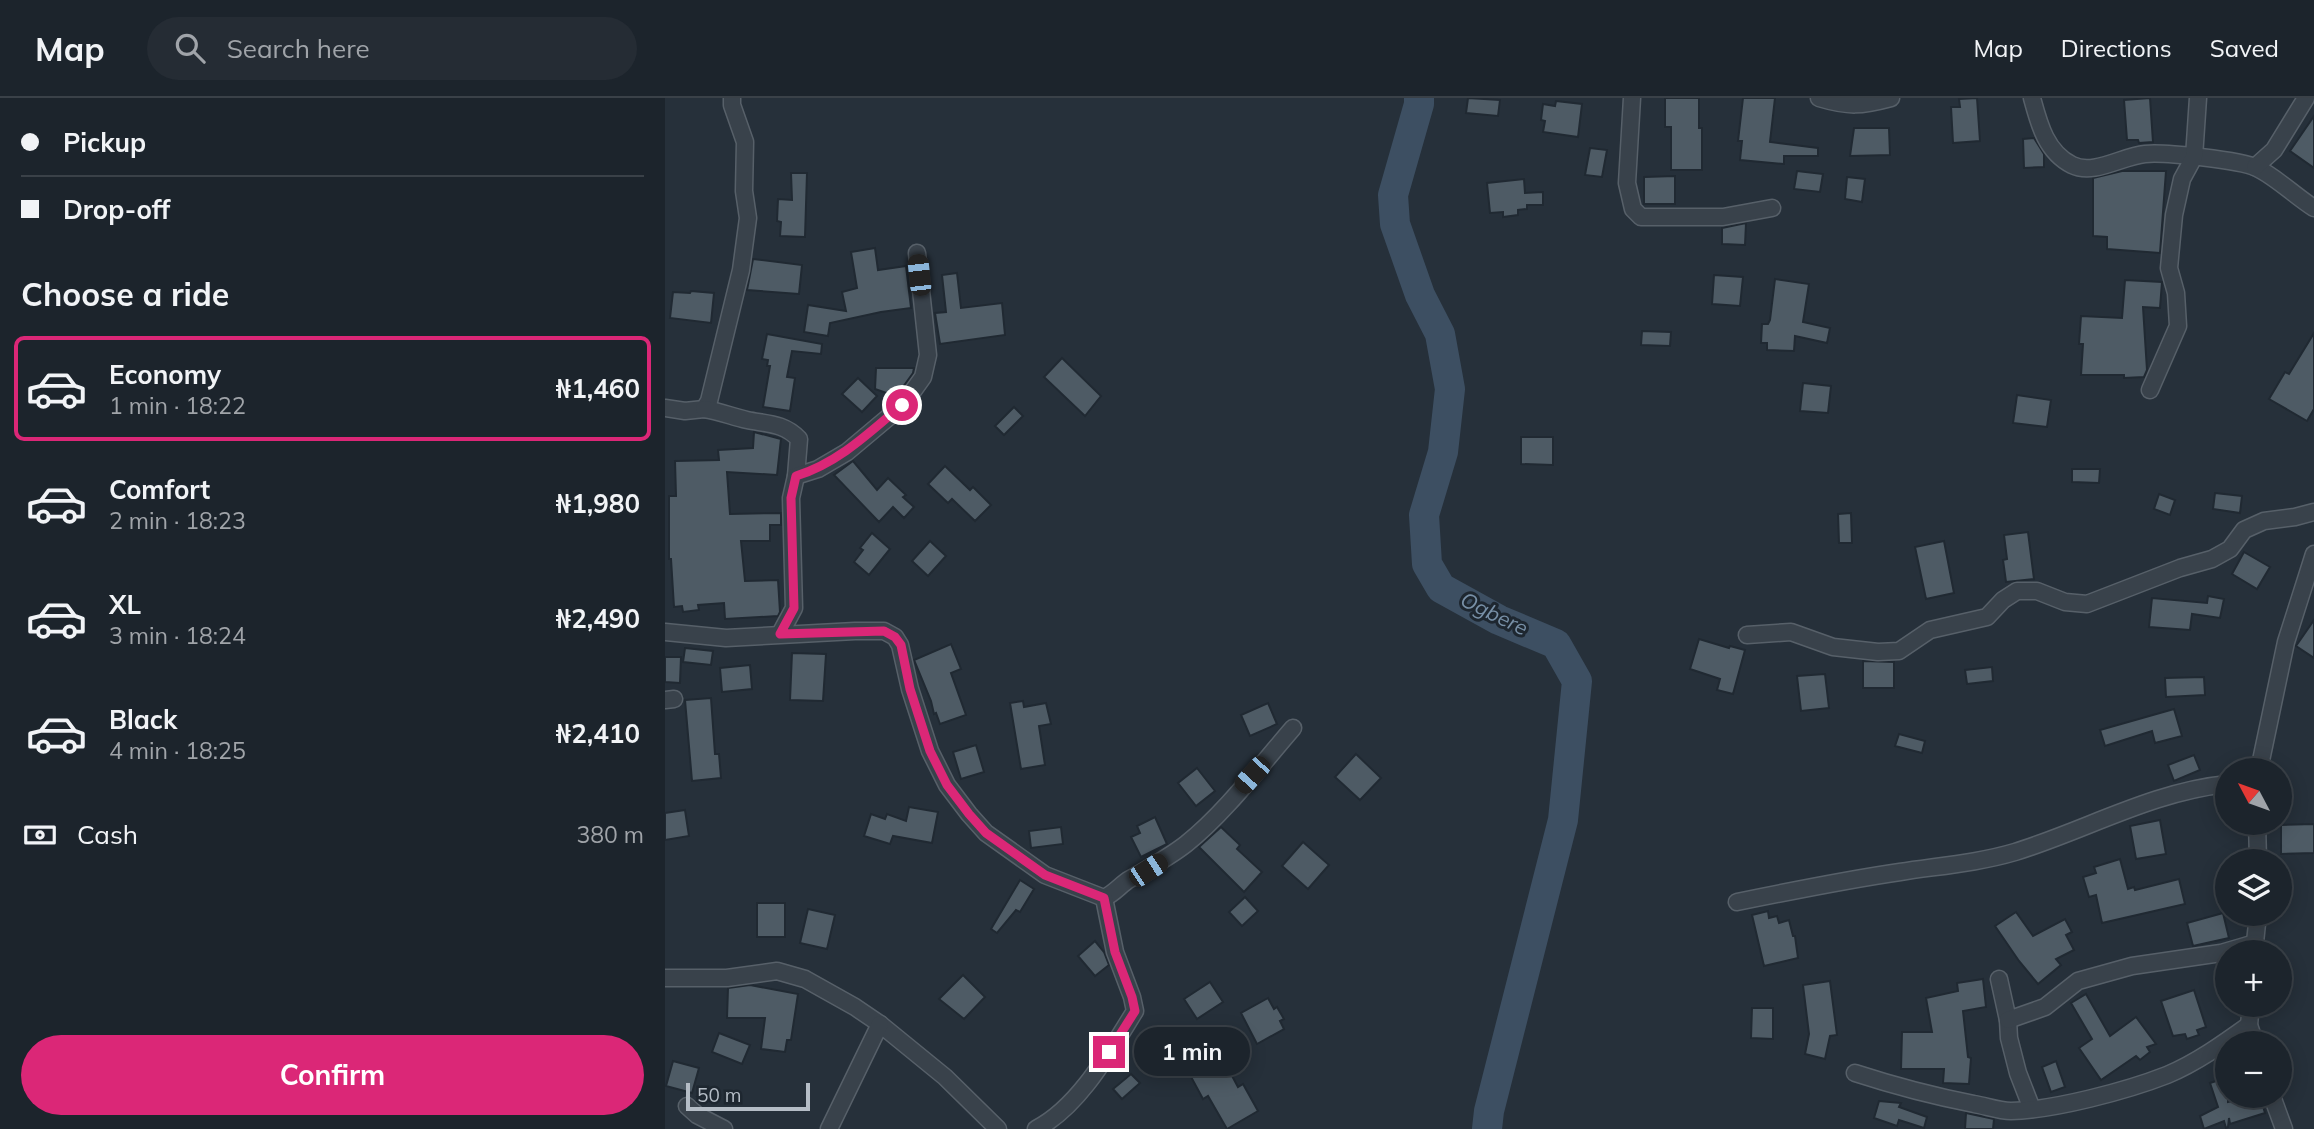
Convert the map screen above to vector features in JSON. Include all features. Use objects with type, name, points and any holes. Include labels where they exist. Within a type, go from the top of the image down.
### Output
[{"type":"street","points":[[704,409],[709,401],[733,305],[748,218],[744,191],[745,142],[732,98]]},
{"type":"street","points":[[1632,98],[1627,183],[1633,209],[1641,217],[1723,217],[1772,208]]},
{"type":"street","points":[[1819,98],[1862,106],[1891,98]]},
{"type":"street","points":[[2032,98],[2040,128],[2050,145],[2055,153],[2073,166],[2088,168],[2145,154],[2194,157],[2255,167],[2314,208]]},
{"type":"street","points":[[2150,390],[2178,326],[2176,293],[2169,268],[2174,215],[2182,179],[2194,157],[2198,98]]},
{"type":"street","points":[[2255,167],[2274,150],[2306,98]]},
{"type":"street","points":[[796,476],[818,469],[846,452],[902,405],[923,377],[928,355],[917,253]]},
{"type":"street","points":[[665,408],[685,411],[704,409],[747,420],[772,423],[791,430],[799,439],[791,498],[794,608],[780,634]]},
{"type":"street","points":[[1747,635],[1791,632],[1833,647],[1878,652],[1899,651],[1930,630],[1987,617],[2003,600],[2017,592],[2037,591],[2065,602],[2087,604],[2180,568],[2212,559],[2229,550],[2244,530],[2264,521],[2314,512]]},
{"type":"street","points":[[2262,758],[2286,642],[2314,554]]},
{"type":"street","points":[[665,632],[726,638],[884,631],[895,637],[901,645],[910,689],[930,751],[947,785],[969,814],[986,833],[1045,875],[1104,898],[1116,892],[1127,880],[1148,870],[1188,842],[1213,819],[1293,728]]},
{"type":"street","points":[[1737,902],[2015,852],[2123,811],[2203,786],[2215,785]]},
{"type":"street","points":[[1036,1129],[1053,1120],[1076,1096],[1135,1011],[1115,952],[1104,898]]},
{"type":"street","points":[[2008,1020],[2045,1007],[2078,981],[2132,966],[2215,954]]},
{"type":"street","points":[[665,978],[727,978],[777,971],[805,979],[880,1024],[945,1077],[998,1129]]},
{"type":"street","points":[[1999,979],[2009,1038],[2018,1073],[2032,1109]]},
{"type":"street","points":[[2250,1017],[2251,1031]]},
{"type":"street","points":[[829,1129],[880,1024]]},
{"type":"street","points":[[1855,1073],[1911,1091],[2011,1111],[2032,1109],[2070,1102],[2168,1074],[2220,1045],[2249,1025]]},
{"type":"street","points":[[687,1106],[724,1129]]},
{"type":"street","points":[[2276,1108],[2284,1129]]},
{"type":"building","points":[[1468,98],[1500,100],[1498,116],[1466,113]]},
{"type":"building","points":[[1665,98],[1699,98],[1702,170],[1671,170],[1671,127],[1665,127]]},
{"type":"building","points":[[1743,98],[1775,98],[1770,142],[1818,148],[1818,156],[1784,156],[1784,164],[1740,160],[1742,141],[1738,141]]},
{"type":"building","points":[[1977,98],[1980,141],[1953,143],[1951,107],[1960,107],[1959,99]]},
{"type":"building","points":[[2150,98],[2153,142],[2127,140],[2124,100]]},
{"type":"building","points":[[1556,101],[1582,104],[1578,137],[1543,132],[1543,104],[1555,106]]},
{"type":"building","points":[[2314,116],[2314,168],[2290,151]]},
{"type":"building","points":[[1854,128],[1889,128],[1890,155],[1850,156]]},
{"type":"building","points":[[2034,138],[2044,154],[2044,167],[2024,168],[2023,139]]},
{"type":"building","points":[[1590,148],[1607,150],[1602,177],[1585,175]]},
{"type":"building","points":[[1797,171],[1823,174],[1820,192],[1794,189]]},
{"type":"building","points":[[2122,171],[2166,171],[2160,253],[2107,249],[2107,237],[2093,236],[2093,178]]},
{"type":"building","points":[[791,173],[807,173],[805,237],[780,236],[781,222],[777,221],[778,199],[792,200]]},
{"type":"building","points":[[1675,176],[1675,204],[1644,204],[1644,177]]},
{"type":"building","points":[[1847,177],[1865,179],[1862,202],[1845,199]]},
{"type":"building","points":[[1524,179],[1525,193],[1543,192],[1543,205],[1527,205],[1527,209],[1518,210],[1518,215],[1503,217],[1503,212],[1490,213],[1487,183]]},
{"type":"building","points":[[1746,223],[1745,245],[1722,244],[1722,228]]},
{"type":"building","points":[[875,248],[878,270],[906,266],[911,308],[830,323],[828,336],[804,332],[808,305],[846,311],[842,292],[857,288],[851,252]]},
{"type":"building","points":[[753,259],[802,265],[799,294],[747,290]]},
{"type":"building","points":[[957,273],[961,308],[1002,303],[1005,335],[940,344],[935,313],[946,312],[942,275]]},
{"type":"building","points":[[1714,275],[1743,277],[1740,306],[1712,304]]},
{"type":"building","points":[[1775,279],[1809,284],[1803,322],[1830,328],[1827,343],[1795,336],[1794,351],[1767,350],[1767,343],[1761,343],[1762,324],[1768,324],[1770,320]]},
{"type":"building","points":[[2125,280],[2162,282],[2160,308],[2143,307],[2147,370],[2144,377],[2081,375],[2081,316],[2122,318]]},
{"type":"building","points":[[673,292],[714,293],[711,323],[670,318]]},
{"type":"building","points":[[1642,331],[1671,332],[1670,346],[1641,345]]},
{"type":"building","points":[[2314,333],[2314,409],[2307,421],[2269,399],[2285,372],[2289,374]]},
{"type":"building","points":[[767,334],[822,344],[821,354],[792,351],[787,377],[795,378],[790,411],[763,407],[770,366],[767,366],[768,360],[762,359]]},
{"type":"building","points":[[1062,358],[1101,396],[1085,416],[1044,377]]},
{"type":"building","points":[[876,368],[914,368],[895,396],[875,389]]},
{"type":"building","points":[[858,378],[877,396],[862,412],[842,394]]},
{"type":"building","points":[[1803,383],[1831,386],[1828,413],[1800,411]]},
{"type":"building","points":[[2017,395],[2051,400],[2047,427],[2013,423]]},
{"type":"building","points":[[1014,407],[1023,416],[1004,435],[995,426]]},
{"type":"building","points":[[754,432],[781,439],[777,475],[727,472],[730,514],[781,513],[781,525],[770,525],[770,541],[741,541],[745,581],[778,580],[780,612],[778,616],[725,619],[724,603],[698,605],[699,610],[683,612],[682,606],[674,607],[669,559],[669,496],[676,496],[675,461],[719,460],[718,450],[753,448]]},
{"type":"building","points":[[1521,437],[1553,437],[1553,465],[1521,464]]},
{"type":"building","points":[[853,461],[877,490],[888,478],[906,495],[903,497],[914,507],[904,518],[893,507],[879,522],[834,475]]},
{"type":"building","points":[[945,466],[970,490],[973,487],[991,505],[975,521],[952,499],[948,503],[928,484]]},
{"type":"building","points":[[2072,469],[2100,469],[2099,483],[2072,482]]},
{"type":"building","points":[[2215,493],[2242,496],[2240,513],[2213,509]]},
{"type":"building","points":[[2159,494],[2175,500],[2170,515],[2154,509]]},
{"type":"building","points":[[1851,513],[1852,543],[1839,543],[1838,514]]},
{"type":"building","points":[[2028,532],[2034,579],[2006,582],[2004,535]]},
{"type":"building","points":[[872,533],[890,549],[869,575],[854,562],[863,550],[860,548]]},
{"type":"building","points":[[930,541],[946,556],[928,576],[912,561]]},
{"type":"building","points":[[1944,541],[1954,593],[1926,599],[1915,547]]},
{"type":"building","points":[[2244,552],[2270,567],[2257,589],[2232,574]]},
{"type":"building","points":[[2208,596],[2224,599],[2220,618],[2192,614],[2190,630],[2149,627],[2152,598],[2207,603]]},
{"type":"building","points":[[2314,620],[2314,658],[2296,646]]},
{"type":"building","points":[[1699,639],[1745,650],[1733,694],[1717,690],[1720,679],[1690,669]]},
{"type":"building","points":[[951,644],[961,669],[951,673],[966,715],[940,724],[914,660]]},
{"type":"building","points":[[685,648],[713,651],[711,665],[683,662]]},
{"type":"building","points":[[792,653],[826,654],[823,701],[790,700]]},
{"type":"building","points":[[665,657],[681,657],[680,683],[665,682]]},
{"type":"building","points":[[1863,661],[1894,662],[1894,688],[1863,688]]},
{"type":"building","points":[[750,665],[752,689],[722,692],[720,668]]},
{"type":"building","points":[[1992,667],[1993,681],[1967,684],[1965,670]]},
{"type":"building","points":[[1825,674],[1829,708],[1801,711],[1797,676]]},
{"type":"building","points":[[2204,677],[2205,695],[2166,697],[2165,678]]},
{"type":"building","points":[[711,698],[715,754],[719,754],[721,778],[692,781],[685,700]]},
{"type":"building","points":[[1023,701],[1024,707],[1046,703],[1051,724],[1039,726],[1045,765],[1021,769],[1010,703]]},
{"type":"building","points":[[1268,703],[1277,724],[1250,736],[1241,715]]},
{"type":"building","points":[[2174,709],[2182,736],[2155,743],[2152,731],[2105,746],[2100,730]]},
{"type":"building","points":[[1899,734],[1925,741],[1922,753],[1895,746]]},
{"type":"building","points":[[976,745],[984,772],[961,779],[953,752]]},
{"type":"building","points":[[1356,754],[1381,778],[1360,800],[1335,777]]},
{"type":"building","points":[[2194,755],[2200,770],[2174,781],[2168,765]]},
{"type":"building","points":[[1197,768],[1215,791],[1196,806],[1178,783]]},
{"type":"building","points":[[909,807],[938,812],[932,843],[893,836],[890,844],[864,836],[871,814],[885,819],[887,814],[906,821]]},
{"type":"building","points":[[685,810],[689,836],[665,840],[665,813]]},
{"type":"building","points":[[1155,817],[1167,844],[1141,857],[1131,837],[1140,833],[1137,826]]},
{"type":"building","points":[[2160,820],[2166,854],[2136,859],[2130,826]]},
{"type":"building","points":[[2314,824],[2314,853],[2292,854],[2292,849],[2281,849],[2281,835],[2293,835],[2293,825]]},
{"type":"building","points":[[1061,827],[1063,844],[1031,848],[1029,831]]},
{"type":"building","points":[[1221,827],[1240,845],[1237,849],[1262,872],[1244,892],[1199,847]]},
{"type":"building","points":[[1303,842],[1329,865],[1308,889],[1282,866]]},
{"type":"building","points":[[2120,859],[2128,889],[2134,887],[2135,890],[2179,879],[2185,904],[2102,923],[2096,895],[2089,897],[2083,877],[2096,873],[2094,867]]},
{"type":"building","points":[[1020,880],[1034,889],[1020,912],[1016,910],[997,933],[991,929]]},
{"type":"building","points":[[1245,897],[1258,911],[1242,926],[1229,912]]},
{"type":"building","points":[[757,903],[785,903],[785,937],[757,937]]},
{"type":"building","points":[[808,909],[835,915],[827,949],[800,943]]},
{"type":"building","points":[[1768,911],[1769,918],[1777,916],[1779,923],[1789,920],[1795,936],[1798,958],[1764,966],[1752,915]]},
{"type":"building","points":[[2016,912],[2033,936],[2065,919],[2072,932],[2066,935],[2074,950],[2056,959],[2061,965],[2038,984],[1995,926]]},
{"type":"building","points":[[2215,915],[2215,926],[2226,926],[2229,938],[2193,946],[2187,923]]},
{"type":"building","points":[[1095,941],[1104,952],[1109,965],[1095,976],[1078,956]]},
{"type":"building","points":[[963,975],[985,997],[964,1019],[939,999]]},
{"type":"building","points":[[1983,979],[1986,1007],[1963,1011],[1968,1057],[1971,1058],[1969,1084],[1943,1083],[1944,1069],[1901,1069],[1902,1032],[1932,1032],[1926,998],[1958,991],[1957,983]]},
{"type":"building","points":[[1830,981],[1837,1035],[1830,1036],[1825,1059],[1805,1054],[1809,1034],[1803,985]]},
{"type":"building","points":[[1210,982],[1223,1002],[1197,1019],[1184,999]]},
{"type":"building","points":[[750,985],[798,994],[791,1040],[787,1040],[785,1052],[761,1049],[765,1018],[727,1018],[728,988]]},
{"type":"building","points":[[2194,990],[2206,1027],[2197,1030],[2199,1035],[2187,1039],[2185,1034],[2173,1036],[2161,1001]]},
{"type":"building","points":[[2086,994],[2110,1036],[2136,1017],[2156,1044],[2147,1047],[2150,1052],[2140,1060],[2136,1056],[2101,1080],[2079,1048],[2092,1039],[2071,1003]]},
{"type":"building","points":[[1268,998],[1284,1019],[1280,1021],[1284,1029],[1257,1044],[1241,1013]]},
{"type":"building","points":[[1752,1008],[1773,1008],[1773,1039],[1751,1038]]},
{"type":"building","points":[[719,1033],[750,1045],[742,1064],[712,1052]]},
{"type":"building","points":[[1222,1057],[1238,1087],[1243,1084],[1258,1111],[1227,1129],[1208,1096],[1203,1099],[1190,1075]]},
{"type":"building","points":[[673,1061],[699,1068],[692,1093],[666,1086]]},
{"type":"building","points":[[2056,1061],[2065,1087],[2051,1092],[2042,1067]]},
{"type":"building","points":[[1131,1074],[1140,1083],[1122,1099],[1113,1089]]},
{"type":"building","points":[[2215,1081],[2215,1098],[2210,1083]]},
{"type":"building","points":[[1879,1101],[1901,1103],[1899,1107],[1927,1117],[1924,1128],[1899,1120],[1897,1126],[1874,1118]]},
{"type":"building","points":[[2216,1108],[2264,1108],[2265,1113],[2230,1124],[2229,1118],[2226,1128],[2224,1121],[2204,1129],[2200,1116]]},
{"type":"building","points":[[1966,1113],[1994,1119],[1993,1129],[1965,1129]]},
{"type":"waterway","name":"Ogbere","points":[[1419,98],[1393,195],[1395,224],[1420,295],[1440,334],[1450,389],[1443,452],[1424,515],[1427,564],[1441,588],[1499,620],[1556,644],[1577,681],[1563,820],[1489,1111],[1487,1129]]},
{"type":"route","points":[[902,405],[846,452],[818,469],[796,476],[791,498],[794,608],[788,624],[780,634],[884,631],[895,637],[901,645],[910,689],[930,751],[947,785],[969,814],[986,833],[1045,875],[1104,898],[1115,952],[1135,1011],[1109,1052]]}]
